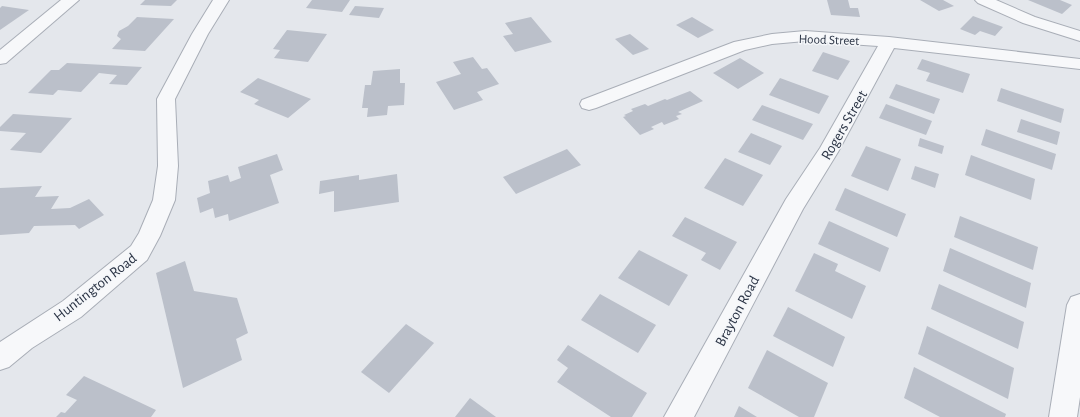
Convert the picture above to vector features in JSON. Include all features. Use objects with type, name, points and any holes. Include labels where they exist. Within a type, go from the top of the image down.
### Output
[{"type":"street","points":[[0,59],[71,0]]},
{"type":"street","name":"Huntington Road","points":[[0,358],[12,338],[72,309],[139,253],[149,236],[164,200],[168,163],[166,99],[200,34],[222,0]]},
{"type":"street","points":[[983,0],[1029,20],[1080,36]]},
{"type":"street","name":"Hood Street","points":[[589,104],[740,46],[772,39],[805,36],[889,42],[979,54],[1080,64]]},
{"type":"street","name":"Rogers Street","points":[[794,204],[828,152],[889,42]]},
{"type":"street","name":"Brayton Road","points":[[678,417],[706,369],[794,204]]},
{"type":"street","points":[[1063,417],[1080,305]]},
{"type":"building","points":[[145,0],[177,0],[171,6],[140,5]]},
{"type":"building","points":[[312,0],[350,0],[342,12],[306,8]]},
{"type":"building","points":[[827,0],[848,0],[850,8],[858,8],[860,17],[831,15]]},
{"type":"building","points":[[920,0],[943,0],[954,6],[939,11]]},
{"type":"building","points":[[1028,0],[1060,0],[1072,5],[1062,14]]},
{"type":"building","points":[[2,6],[29,10],[0,30],[0,8]]},
{"type":"building","points":[[355,6],[384,8],[379,18],[349,15]]},
{"type":"building","points":[[973,16],[1003,27],[995,36],[980,31],[975,35],[960,29]]},
{"type":"building","points":[[137,17],[174,19],[145,51],[112,49],[121,39],[117,36],[119,31],[128,26]]},
{"type":"building","points":[[531,17],[552,42],[515,52],[503,36],[513,34],[505,23]]},
{"type":"building","points":[[692,17],[714,30],[698,38],[676,25]]},
{"type":"building","points":[[287,30],[327,34],[308,62],[274,58],[280,50],[273,49]]},
{"type":"building","points":[[630,34],[649,49],[633,55],[615,39]]},
{"type":"building","points":[[823,52],[850,61],[838,80],[812,71]]},
{"type":"building","points":[[473,57],[482,69],[487,68],[499,84],[477,92],[483,100],[454,110],[436,82],[461,74],[453,62]]},
{"type":"building","points":[[740,58],[764,73],[738,89],[713,73]]},
{"type":"building","points":[[922,59],[970,74],[963,93],[926,81],[930,73],[917,69]]},
{"type":"building","points":[[67,63],[142,67],[127,85],[109,84],[117,75],[99,73],[81,92],[58,90],[53,95],[28,93],[51,70],[59,70]]},
{"type":"building","points":[[400,69],[400,83],[405,83],[404,105],[388,106],[387,115],[367,117],[368,108],[362,108],[365,85],[371,85],[373,71]]},
{"type":"building","points":[[258,78],[311,99],[288,118],[254,104],[259,100],[240,92]]},
{"type":"building","points":[[780,78],[829,96],[819,114],[769,95]]},
{"type":"building","points":[[896,84],[940,99],[934,114],[889,98]]},
{"type":"building","points":[[1001,88],[1064,109],[1061,123],[997,101]]},
{"type":"building","points":[[690,91],[703,101],[678,112],[682,114],[676,116],[679,119],[664,125],[662,122],[651,127],[654,129],[640,135],[623,117],[626,116],[624,115],[633,111],[631,109],[645,104],[648,106]]},
{"type":"building","points":[[886,104],[932,121],[926,135],[879,118]]},
{"type":"building","points":[[762,105],[813,124],[803,140],[752,120]]},
{"type":"building","points":[[13,114],[72,118],[41,153],[10,150],[26,133],[0,131],[0,127]]},
{"type":"building","points":[[1021,119],[1060,132],[1057,145],[1017,132]]},
{"type":"building","points":[[986,129],[1056,154],[1052,170],[981,145]]},
{"type":"building","points":[[751,133],[782,146],[770,165],[738,152]]},
{"type":"building","points":[[920,138],[944,146],[942,154],[918,146]]},
{"type":"building","points":[[866,146],[901,159],[888,191],[851,176]]},
{"type":"building","points":[[567,149],[581,165],[516,194],[503,177]]},
{"type":"building","points":[[277,154],[283,170],[270,175],[279,203],[229,221],[228,214],[215,218],[213,208],[200,213],[197,198],[210,193],[208,181],[228,175],[230,182],[241,178],[238,167]]},
{"type":"building","points":[[971,155],[1035,179],[1031,200],[965,175]]},
{"type":"building","points":[[725,158],[763,175],[743,206],[704,188]]},
{"type":"building","points":[[915,166],[939,174],[935,188],[911,179]]},
{"type":"building","points":[[397,174],[399,202],[334,212],[334,191],[319,194],[320,181],[359,175],[359,180]]},
{"type":"building","points":[[42,186],[35,197],[59,196],[51,209],[70,208],[89,199],[104,215],[79,229],[75,225],[34,226],[29,233],[0,235],[0,188]]},
{"type":"building","points":[[845,188],[906,214],[897,237],[835,210]]},
{"type":"building","points":[[960,216],[1038,247],[1033,270],[954,237]]},
{"type":"building","points":[[685,217],[737,242],[720,270],[701,260],[706,253],[672,236]]},
{"type":"building","points":[[829,221],[889,248],[880,272],[818,244]]},
{"type":"building","points":[[950,248],[1031,283],[1026,308],[943,271]]},
{"type":"building","points":[[639,250],[688,275],[669,306],[618,278]]},
{"type":"building","points":[[814,253],[838,264],[835,271],[866,286],[852,319],[795,291]]},
{"type":"building","points":[[185,261],[194,291],[237,298],[248,333],[236,339],[242,360],[183,388],[156,273]]},
{"type":"building","points":[[939,284],[1024,322],[1018,349],[931,309]]},
{"type":"building","points":[[600,294],[656,325],[638,353],[581,320]]},
{"type":"building","points":[[788,307],[845,337],[833,367],[773,336]]},
{"type":"building","points":[[406,324],[434,343],[389,393],[361,372]]},
{"type":"building","points":[[927,326],[1014,368],[1008,399],[918,354]]},
{"type":"building","points":[[568,345],[647,393],[632,417],[611,417],[557,382],[568,368],[557,360]]},
{"type":"building","points":[[767,350],[828,383],[814,417],[799,417],[748,388]]},
{"type":"building","points":[[914,367],[1006,414],[1005,417],[940,417],[904,398]]},
{"type":"building","points":[[84,376],[156,410],[151,417],[56,417],[61,412],[65,413],[77,400],[66,395]]},
{"type":"building","points":[[470,398],[496,417],[455,417]]},
{"type":"building","points":[[739,406],[757,417],[734,417]]}]
